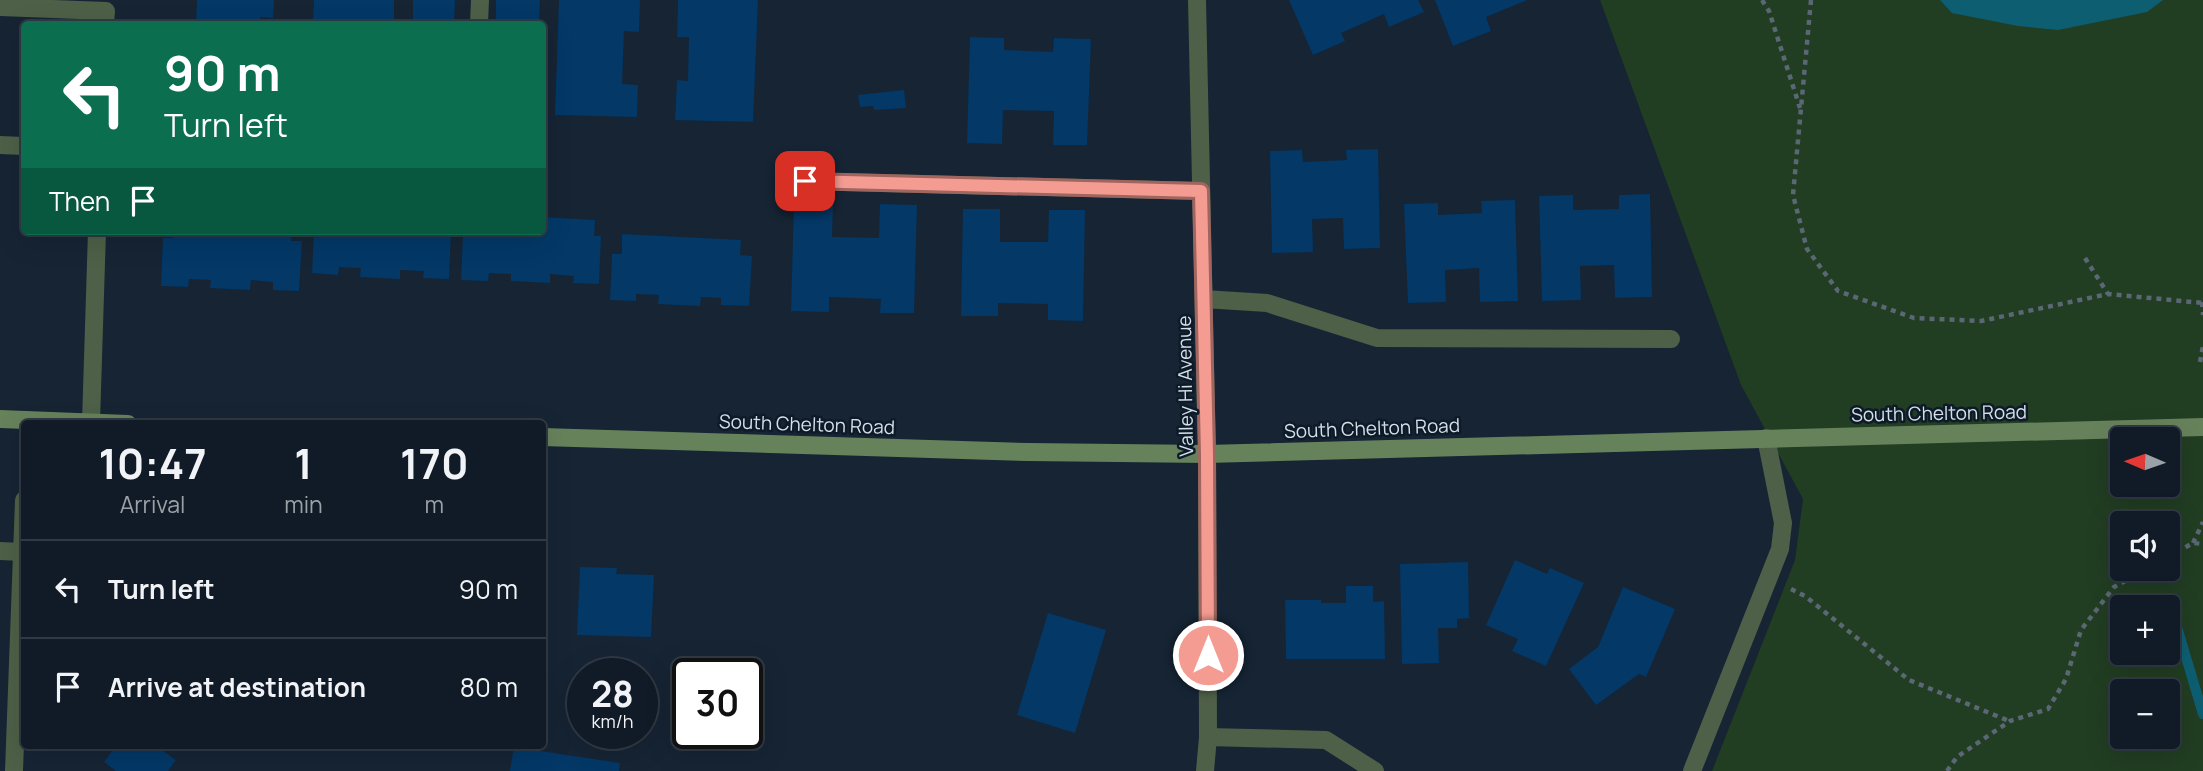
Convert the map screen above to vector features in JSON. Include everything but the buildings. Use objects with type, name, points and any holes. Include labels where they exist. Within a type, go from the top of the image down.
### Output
[{"type":"main road","points":[[0,419],[21,421]]},
{"type":"main road","name":"South Chelton Road","points":[[546,437],[1014,452],[1207,454],[2203,427]]},
{"type":"street","points":[[479,21],[480,0]]},
{"type":"street","name":"Valley Hi Avenue","points":[[1197,0],[1207,454],[1208,737],[1205,771]]},
{"type":"street","points":[[0,7],[106,11],[105,21]]},
{"type":"street","points":[[0,145],[21,146]]},
{"type":"street","points":[[805,181],[1201,191]]},
{"type":"street","points":[[92,420],[97,235]]},
{"type":"street","points":[[1204,299],[1267,303],[1377,338],[1671,338]]},
{"type":"street","points":[[1692,771],[1780,549],[1783,523],[1766,438]]},
{"type":"street","points":[[0,551],[21,552]]},
{"type":"street","points":[[14,771],[21,579]]},
{"type":"street","points":[[1208,737],[1326,740],[1376,771]]},
{"type":"path","points":[[1762,0],[1769,11],[1801,111]]},
{"type":"path","points":[[1811,0],[1793,195],[1807,249],[1839,292],[1914,318],[1981,321],[2108,294],[2203,302],[2203,315]]},
{"type":"path","points":[[2085,258],[2108,294]]},
{"type":"path","points":[[2200,362],[2203,346]]},
{"type":"path","points":[[2193,543],[2203,522]]},
{"type":"path","points":[[2180,550],[2193,543],[2203,544]]},
{"type":"path","points":[[1769,577],[1805,596],[1909,680],[2010,721]]},
{"type":"path","points":[[1947,771],[1957,757],[2010,721],[2048,709],[2066,679],[2081,630],[2114,587],[2125,581]]},
{"type":"green space","points":[[1600,0],[2203,0],[2203,771],[1712,771],[1795,560],[1803,499],[1741,385]]},
{"type":"water","points":[[1940,0],[2163,0],[2147,12],[2058,30],[2018,26],[1952,13]]},
{"type":"waterway","points":[[2180,637],[2203,714]]},
{"type":"route","points":[[805,181],[1201,191],[1208,655]]}]
